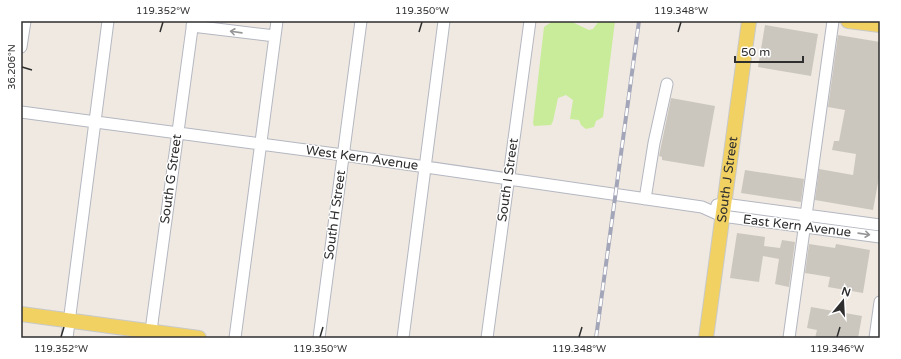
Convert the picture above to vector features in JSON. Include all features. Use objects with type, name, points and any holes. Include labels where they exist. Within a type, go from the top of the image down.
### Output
[{"type":"main road","name":"South J Street","points":[[706,338],[749,21]]},
{"type":"main road","points":[[848,21],[880,25]]},
{"type":"main road","points":[[21,314],[69,320],[151,335],[199,338]]},
{"type":"street","points":[[21,47],[24,21]]},
{"type":"street","points":[[67,338],[108,21]]},
{"type":"street","points":[[235,338],[277,21]]},
{"type":"street","name":"South H Street","points":[[319,338],[361,21]]},
{"type":"street","points":[[403,338],[444,21]]},
{"type":"street","name":"South I Street","points":[[487,338],[530,21]]},
{"type":"street","points":[[789,338],[833,21]]},
{"type":"street","points":[[192,24],[275,36]]},
{"type":"street","name":"South G Street","points":[[151,335],[192,24]]},
{"type":"street","points":[[646,199],[654,143],[667,84]]},
{"type":"street","name":"West Kern Avenue","points":[[21,112],[343,155],[702,208]]},
{"type":"street","name":"East Kern Avenue","points":[[702,208],[805,221],[880,237]]},
{"type":"street","name":"East Kern Avenue","points":[[805,221],[880,225]]},
{"type":"street","points":[[875,338],[880,302]]},
{"type":"green space","points":[[553,21],[570,21],[589,30],[593,29],[599,21],[615,21],[603,117],[596,121],[594,127],[586,129],[581,125],[579,120],[570,119],[573,100],[566,95],[558,98],[551,125],[534,126],[533,123],[544,27]]},
{"type":"building","points":[[765,25],[818,34],[811,76],[758,67]]},
{"type":"building","points":[[838,35],[880,42],[880,172],[873,210],[815,200],[819,169],[853,175],[856,154],[832,150],[834,141],[839,141],[845,110],[828,107]]},
{"type":"building","points":[[671,98],[715,106],[704,167],[662,160],[662,157],[659,156]]},
{"type":"building","points":[[745,170],[804,179],[801,202],[741,193]]},
{"type":"building","points":[[737,233],[765,237],[764,246],[780,248],[782,240],[795,242],[789,287],[775,284],[779,259],[763,256],[759,282],[730,278]]},
{"type":"building","points":[[809,244],[835,248],[836,244],[870,250],[863,293],[828,287],[830,277],[805,273]]},
{"type":"building","points":[[811,307],[862,316],[858,338],[815,338],[817,330],[807,328]]},
{"type":"railway","points":[[596,338],[639,21]]}]
